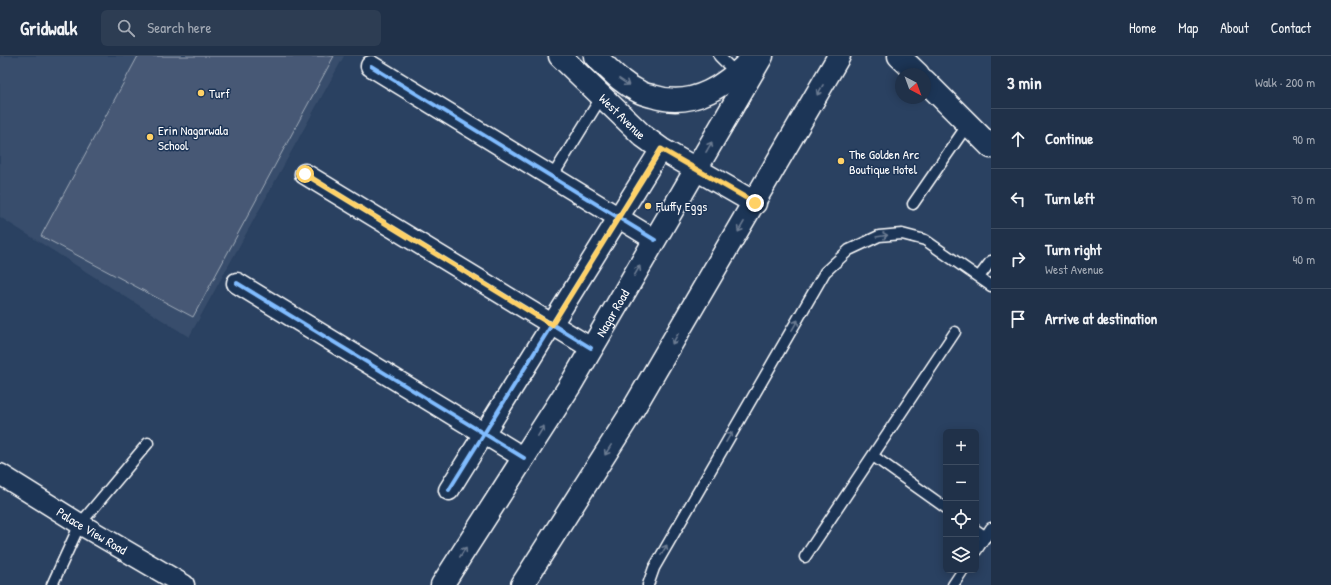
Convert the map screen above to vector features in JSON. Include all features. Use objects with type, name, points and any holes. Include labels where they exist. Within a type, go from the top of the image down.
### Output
[{"type":"main road","name":"West Avenue","points":[[560,56],[643,136],[661,149],[696,170],[755,203]]},
{"type":"main road","name":"West Avenue","points":[[595,56],[619,78],[638,92],[664,100],[687,100],[711,92],[737,74],[755,56]]},
{"type":"main road","name":"Nagar Road","points":[[442,585],[571,384],[762,56]]},
{"type":"main road","points":[[522,585],[628,418],[840,56]]},
{"type":"main road","points":[[899,56],[912,68]]},
{"type":"main road","points":[[931,87],[991,147]]},
{"type":"street","points":[[371,66],[655,240]]},
{"type":"street","points":[[449,490],[661,149]]},
{"type":"street","points":[[305,174],[591,348]]},
{"type":"street","points":[[237,283],[524,458]]},
{"type":"street","name":"Palace View Road","points":[[0,474],[80,524],[184,585]]},
{"type":"lane","points":[[719,56],[737,74]]},
{"type":"lane","points":[[552,177],[602,96]]},
{"type":"lane","points":[[913,204],[968,124]]},
{"type":"lane","points":[[648,585],[654,568],[825,272],[849,250],[878,236],[902,234],[925,240],[991,286]]},
{"type":"lane","points":[[979,277],[991,261]]},
{"type":"lane","points":[[805,557],[955,332]]},
{"type":"lane","points":[[52,585],[80,524],[148,442]]},
{"type":"lane","points":[[873,456],[943,506]]},
{"type":"lane","points":[[979,546],[988,532]]},
{"type":"lane","points":[[953,585],[961,573]]},
{"type":"shaded area","name":"Erin Nagarwala School","points":[[0,56],[344,56],[189,337],[0,217]]},
{"type":"shaded area","name":"Erin Nagarwala School","points":[[138,56],[334,56],[193,317],[41,236]]},
{"type":"cycle path","points":[[371,66],[655,240]]},
{"type":"cycle path","points":[[449,490],[661,149]]},
{"type":"cycle path","points":[[305,174],[591,348]]},
{"type":"cycle path","points":[[237,283],[524,458]]},
{"type":"place","name":"Turf","points":[[201,93]]},
{"type":"place","name":"Erin Nagarwala School","points":[[150,137]]},
{"type":"place","name":"The Golden Arc Boutique Hotel","points":[[841,161]]},
{"type":"place","name":"Fluffy Eggs","points":[[648,206]]},
{"type":"route","points":[[305,174],[552,325],[661,149],[755,203]]}]
